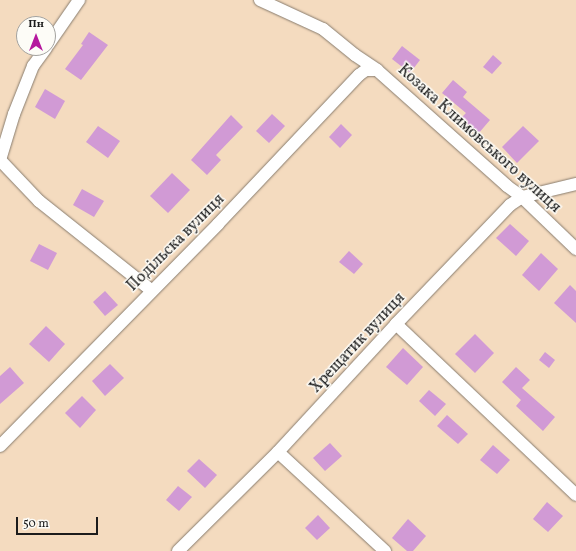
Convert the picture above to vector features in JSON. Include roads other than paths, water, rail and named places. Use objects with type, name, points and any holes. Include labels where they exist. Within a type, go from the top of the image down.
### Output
[{"type":"street","points":[[56,33],[79,0]]},
{"type":"street","name":"Козака Климовського вулиця","points":[[260,0],[323,29],[355,55],[377,70],[507,186],[522,197],[576,249]]},
{"type":"street","points":[[40,56],[33,66],[14,114],[0,160],[39,201],[151,290]]},
{"type":"street","name":"Подільска вулиця","points":[[0,446],[151,290],[218,224],[359,75],[366,70],[377,70]]},
{"type":"street","name":"Хрещатик вулиця","points":[[178,551],[278,452],[396,324],[510,205],[522,197],[576,184]]},
{"type":"street","points":[[396,324],[576,495]]},
{"type":"street","points":[[278,452],[385,551]]}]
